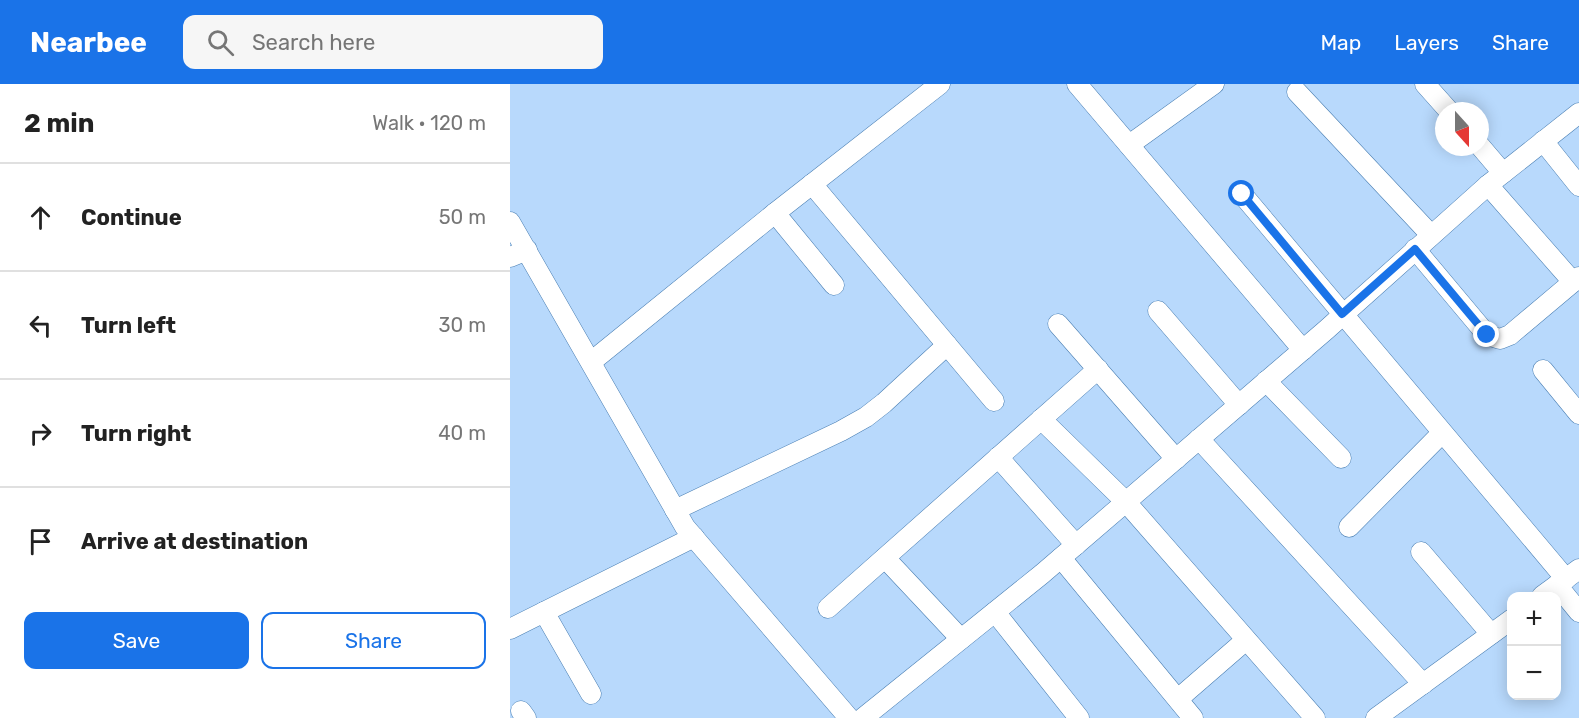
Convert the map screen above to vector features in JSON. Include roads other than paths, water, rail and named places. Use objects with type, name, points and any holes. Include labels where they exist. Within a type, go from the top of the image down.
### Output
[{"type":"street","points":[[591,362],[775,213],[940,84]]},
{"type":"street","points":[[1077,84],[1304,350]]},
{"type":"street","points":[[1129,145],[1214,84]]},
{"type":"street","points":[[1425,84],[1441,102]]},
{"type":"street","points":[[1297,92],[1431,235]]},
{"type":"street","points":[[863,718],[995,612],[1126,502],[1304,350],[1496,178],[1579,112]]},
{"type":"street","points":[[1543,141],[1579,186]]},
{"type":"street","points":[[1415,249],[1487,335],[1500,339],[1509,335],[1576,280],[1496,178],[1485,156]]},
{"type":"street","points":[[812,184],[994,401]]},
{"type":"street","points":[[1242,194],[1442,433],[1561,583],[1579,612]]},
{"type":"street","points":[[775,213],[834,285]]},
{"type":"street","points":[[510,222],[519,253],[591,362],[685,527],[849,718]]},
{"type":"street","points":[[1158,311],[1239,405]]},
{"type":"street","points":[[1058,324],[1176,459]]},
{"type":"street","points":[[675,510],[866,417],[947,345]]},
{"type":"street","points":[[828,608],[1098,369]]},
{"type":"street","points":[[1543,370],[1579,414]]},
{"type":"street","points":[[1266,381],[1341,458]]},
{"type":"street","points":[[1041,420],[1126,502],[1309,716]]},
{"type":"street","points":[[1349,527],[1442,433]]},
{"type":"street","points":[[1199,439],[1423,684]]},
{"type":"street","points":[[998,458],[1193,718]]},
{"type":"street","points":[[510,629],[694,537]]},
{"type":"street","points":[[1421,552],[1491,634]]},
{"type":"street","points":[[885,558],[961,639]]},
{"type":"street","points":[[544,612],[591,694]]},
{"type":"street","points":[[995,612],[1079,718]]},
{"type":"street","points":[[1376,718],[1507,623]]},
{"type":"street","points":[[1178,699],[1246,640]]}]
